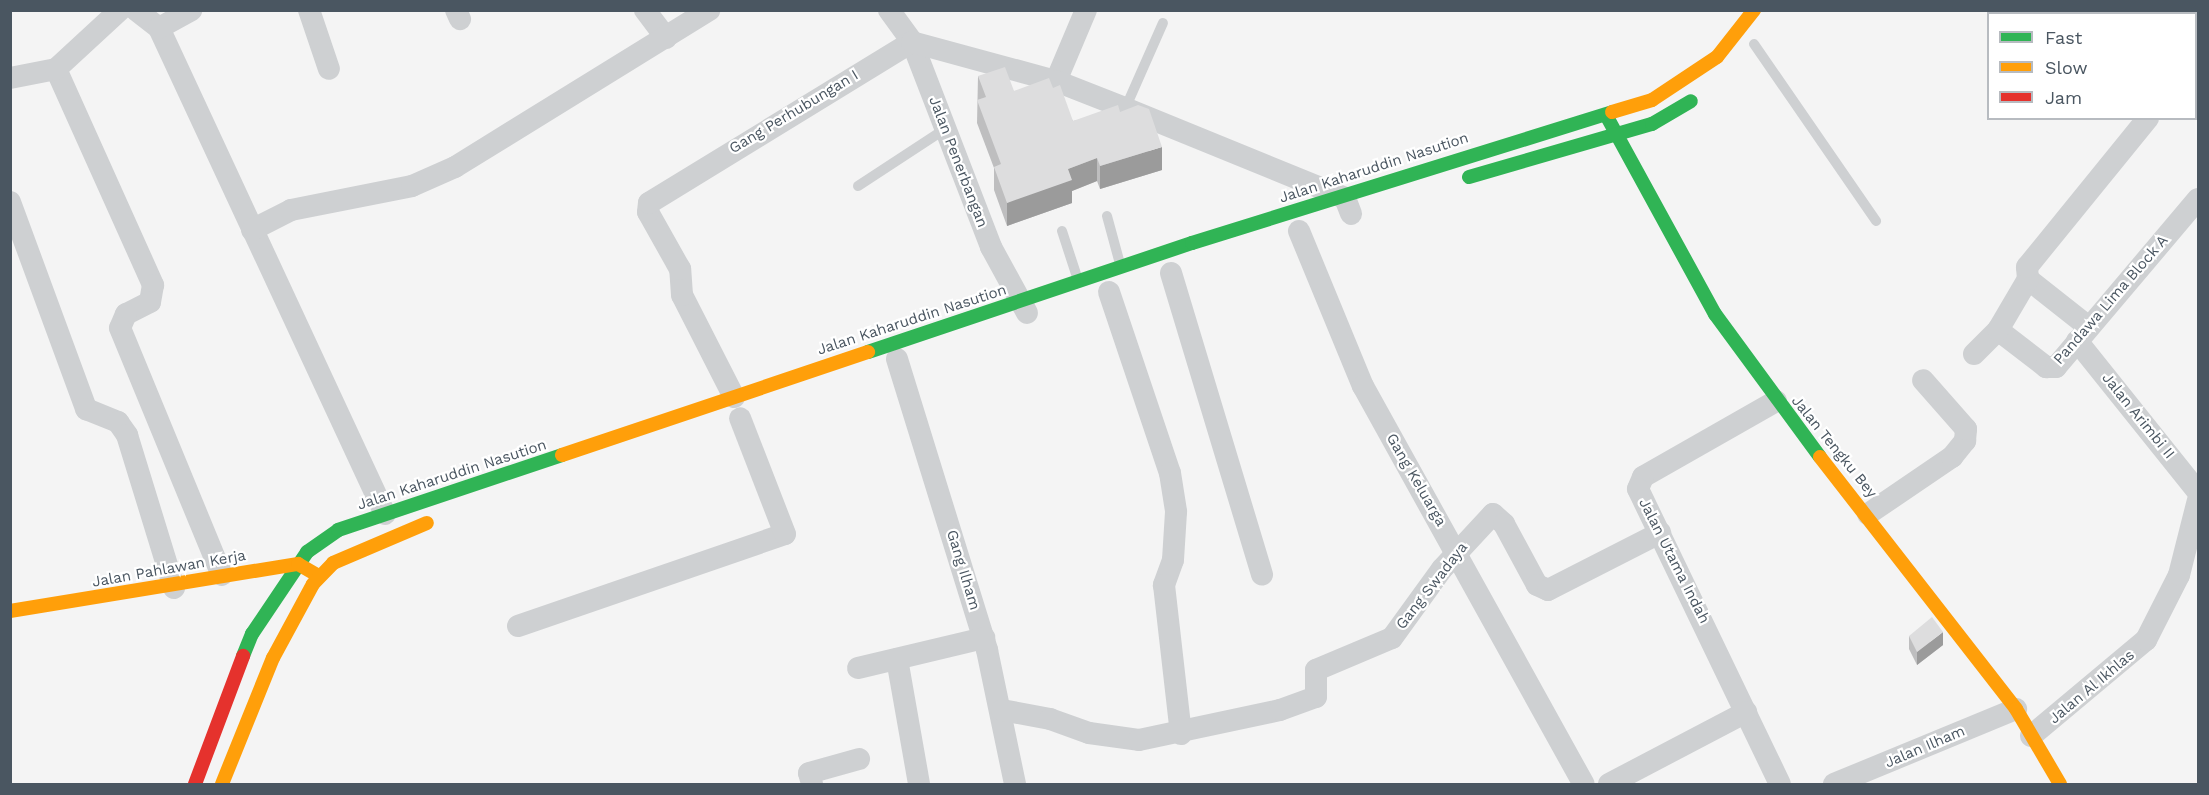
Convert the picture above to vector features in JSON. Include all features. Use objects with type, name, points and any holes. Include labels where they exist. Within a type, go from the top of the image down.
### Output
[{"type":"main road","name":"Jalan Kaharuddin Nasution","points":[[892,361],[1032,309],[1079,282],[1121,267],[1348,210],[1474,152],[1652,100],[1717,57],[1754,10]]},
{"type":"main road","points":[[1743,56],[1767,27]]},
{"type":"main road","points":[[1449,182],[1652,124],[1707,89]]},
{"type":"main road","name":"Jalan Tengku Bey","points":[[1606,115],[1613,135],[1715,314],[1776,401],[1868,514],[2016,709],[2059,784]]},
{"type":"main road","name":"Jalan Kaharuddin Nasution","points":[[195,784],[252,634],[298,564],[338,530],[385,514],[738,413],[1032,309]]},
{"type":"main road","points":[[222,784],[273,658],[320,577],[333,563],[442,518]]},
{"type":"main road","points":[[298,564],[320,577]]},
{"type":"main road","name":"Jalan Pahlawan Kerja","points":[[10,611],[174,588],[222,575],[298,564]]},
{"type":"street","points":[[10,78],[56,69],[120,10]]},
{"type":"street","points":[[136,10],[159,28],[385,514]]},
{"type":"street","points":[[159,28],[191,10]]},
{"type":"street","points":[[309,10],[329,69]]},
{"type":"street","points":[[645,10],[666,38]]},
{"type":"street","points":[[252,230],[291,210],[412,186],[456,167],[709,10]]},
{"type":"street","name":"Jalan Penerbangan","points":[[889,10],[912,42],[991,247],[1032,309]]},
{"type":"street","points":[[1056,81],[1086,10]]},
{"type":"street","points":[[912,42],[1056,81],[1117,112],[1348,210]]},
{"type":"street","name":"Gang Perhubungan I","points":[[738,413],[682,295],[680,269],[647,208],[677,183],[912,42]]},
{"type":"street","points":[[56,69],[153,285],[150,302],[126,314],[120,328],[222,575]]},
{"type":"street","points":[[1974,354],[1998,330],[2028,279],[2027,267],[2146,120]]},
{"type":"street","name":"Pandawa Lima Block A","points":[[1998,330],[2046,367],[2056,367],[2082,333],[2199,198]]},
{"type":"street","points":[[10,202],[86,409],[118,422],[127,435],[174,588]]},
{"type":"street","name":"Gang Keluarga","points":[[1299,231],[1363,386],[1584,784]]},
{"type":"street","points":[[1172,273],[1262,575]]},
{"type":"street","name":"Jalan Arimbi II","points":[[2028,279],[2082,333],[2199,492]]},
{"type":"street","points":[[1106,293],[1170,473],[1176,512],[1173,560],[1164,585],[1181,734]]},
{"type":"street","name":"Gang Ilham","points":[[892,361],[984,638],[1002,710],[1015,784]]},
{"type":"street","points":[[1868,514],[1952,457],[1965,441],[1966,429],[1923,380]]},
{"type":"street","name":"Jalan Utama Indah","points":[[1776,401],[1643,477],[1638,489],[1780,784]]},
{"type":"street","points":[[518,626],[785,534],[738,413]]},
{"type":"street","name":"Jalan Al Ikhlas","points":[[2031,736],[2146,640],[2179,575],[2199,500]]},
{"type":"street","name":"Gang Swadaya","points":[[1002,710],[1050,719],[1089,734],[1139,740],[1181,734],[1316,697],[1316,670],[1392,638],[1457,552],[1495,514],[1536,585],[1548,591],[1660,533]]},
{"type":"street","points":[[858,668],[984,638]]},
{"type":"street","points":[[897,659],[919,784]]},
{"type":"street","name":"Jalan Ilham","points":[[1834,784],[2016,709]]},
{"type":"street","points":[[1609,784],[1746,712]]},
{"type":"street","points":[[812,784],[809,774],[859,759]]},
{"type":"lane","points":[[1117,112],[1163,22]]},
{"type":"lane","points":[[1754,44],[1876,221]]},
{"type":"lane","points":[[858,186],[945,129]]},
{"type":"lane","points":[[1107,216],[1121,267]]},
{"type":"lane","points":[[1062,231],[1079,282]]},
{"type":"building","points":[[1005,67],[1014,91],[1049,78],[1053,88],[1060,85],[1073,121],[1118,105],[1120,112],[1138,105],[1149,109],[1162,147],[1100,166],[1097,158],[1068,169],[1072,180],[1007,203],[994,167],[1001,164],[977,100],[986,97],[978,76]]},
{"type":"building","points":[[1932,617],[1943,632],[1917,652],[1909,636]]},
{"type":"traffic: fast","points":[[1469,177],[1652,124],[1691,101]]},
{"type":"traffic: fast","points":[[868,352],[1192,243],[1612,112]]},
{"type":"traffic: fast","points":[[1606,115],[1715,314],[1820,457]]},
{"type":"traffic: fast","points":[[243,656],[252,634],[307,552],[338,530],[562,455]]},
{"type":"traffic: slow","points":[[1612,112],[1652,100],[1717,57],[1754,10]]},
{"type":"traffic: slow","points":[[562,455],[868,352]]},
{"type":"traffic: slow","points":[[1820,457],[2016,709],[2060,784]]},
{"type":"traffic: slow","points":[[222,784],[273,658],[313,584],[333,563],[427,523]]},
{"type":"traffic: slow","points":[[10,611],[298,564],[317,575]]},
{"type":"traffic: jam","points":[[195,784],[243,656]]}]
